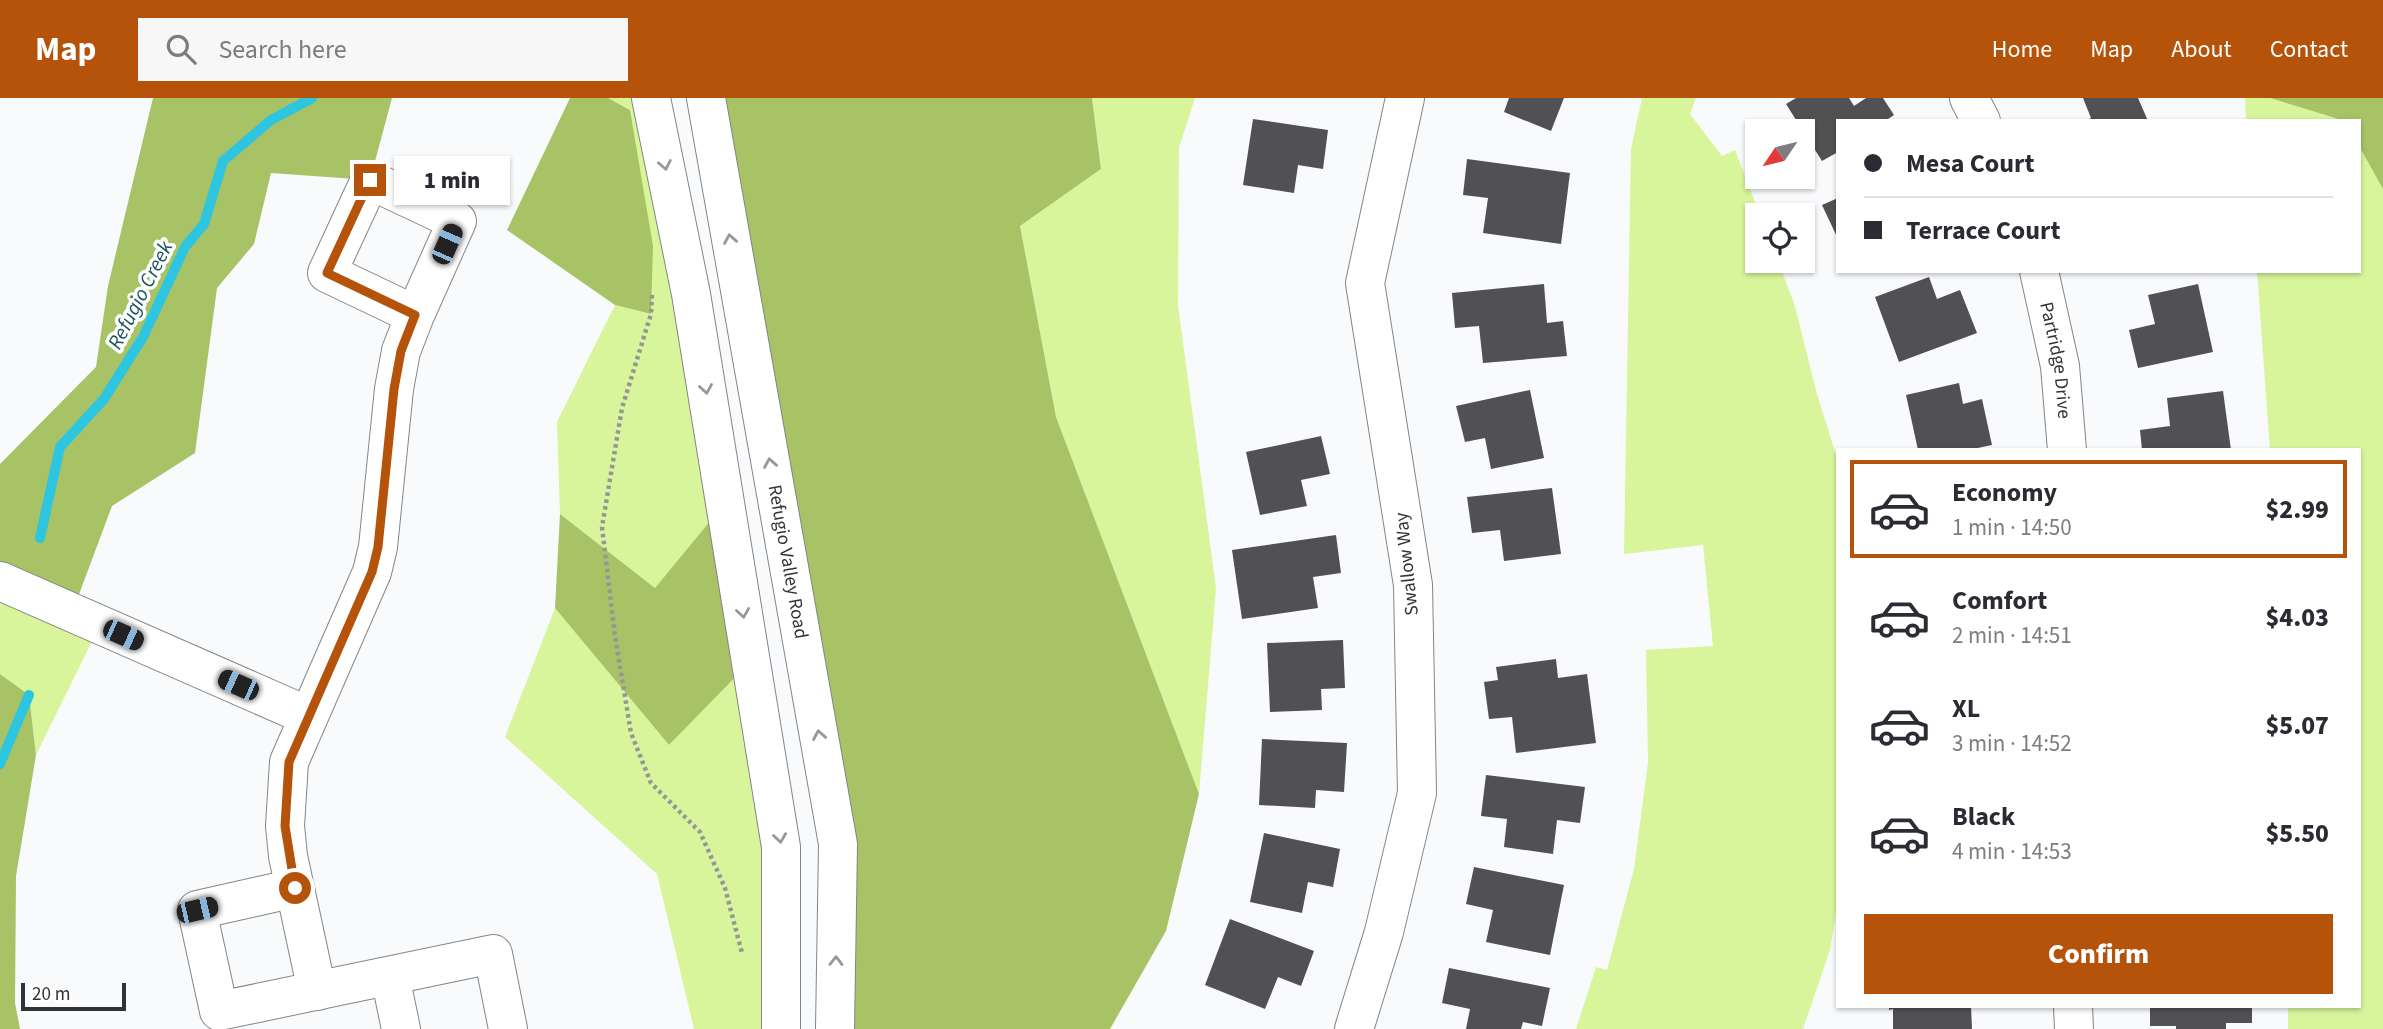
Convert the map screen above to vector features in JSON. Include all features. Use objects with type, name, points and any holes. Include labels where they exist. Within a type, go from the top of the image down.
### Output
[{"type":"street","points":[[652,98],[691,294],[781,847],[780,1029]]},
{"type":"street","name":"Refugio Valley Road","points":[[706,98],[838,844],[835,1029]]},
{"type":"street","name":"Swallow Way","points":[[1354,1029],[1384,932],[1417,793],[1413,585],[1365,283],[1405,98]]},
{"type":"street","points":[[1969,98],[1980,119]]},
{"type":"street","name":"Partridge Drive","points":[[2039,273],[2060,366],[2067,448]]},
{"type":"street","points":[[317,991],[285,826],[289,762],[372,572],[378,547],[394,389],[401,351],[415,315]]},
{"type":"street","points":[[0,581],[308,716]]},
{"type":"street","points":[[295,888],[197,910],[219,1011],[493,954],[508,1029]]},
{"type":"street","points":[[390,976],[401,1029]]},
{"type":"street","points":[[2073,1008],[2074,1029]]},
{"type":"path","points":[[652,287],[651,314],[622,408],[602,527],[615,636],[631,733],[650,783],[700,832],[725,888],[746,966]]},
{"type":"green space","points":[[153,98],[392,98],[370,180],[271,173],[254,244],[217,288],[195,453],[112,506],[72,613],[0,581],[0,464],[96,367],[108,286]]},
{"type":"green space","points":[[570,98],[608,98],[630,110],[653,246],[651,314],[615,305],[507,230]]},
{"type":"green space","points":[[608,98],[651,98],[725,503],[655,588],[560,514],[557,422],[615,305],[650,314],[630,110]]},
{"type":"green space","points":[[706,98],[1092,98],[1101,169],[1020,226],[1056,417],[1199,794],[1166,931],[1110,1029],[835,1029],[838,844]]},
{"type":"green space","points":[[1092,98],[1195,98],[1179,148],[1178,305],[1216,588],[1199,794],[1056,417],[1020,226],[1101,169]]},
{"type":"green space","points":[[1642,98],[1696,98],[1690,114],[1722,156],[1735,150],[1745,176],[1745,189],[1750,189],[1755,203],[1745,203],[1745,273],[1783,273],[1795,306],[1817,394],[1836,455],[1836,912],[1830,950],[1803,1029],[1576,1029],[1596,967],[1607,970],[1634,869],[1648,762],[1646,650],[1713,646],[1703,545],[1624,554],[1631,149]]},
{"type":"green space","points":[[2245,98],[2270,98],[2338,119],[2246,119]]},
{"type":"green space","points":[[2270,98],[2383,98],[2383,189],[2361,150],[2361,119],[2338,119]]},
{"type":"green space","points":[[2361,150],[2383,189],[2383,1029],[2288,1029],[2288,1008],[2361,1008],[2361,448],[2270,448],[2257,273],[2361,273]]},
{"type":"green space","points":[[725,503],[751,661],[669,745],[555,608],[560,514],[655,588]]},
{"type":"green space","points":[[0,581],[100,625],[36,755],[29,695],[0,674]]},
{"type":"green space","points":[[555,608],[669,745],[751,661],[781,1029],[694,1029],[657,874],[505,737]]},
{"type":"green space","points":[[0,674],[29,695],[36,755],[16,876],[15,1003],[20,1029],[0,1029]]},
{"type":"building","points":[[1509,98],[1564,98],[1551,131],[1504,112]]},
{"type":"building","points":[[1796,98],[1849,98],[1854,106],[1866,98],[1883,98],[1894,115],[1888,119],[1836,119],[1836,153],[1822,161],[1815,150],[1815,119],[1795,119],[1786,104]]},
{"type":"building","points":[[2083,98],[2138,98],[2147,119],[2089,119],[2091,118]]},
{"type":"building","points":[[1253,119],[1328,130],[1323,169],[1298,165],[1294,193],[1243,185]]},
{"type":"building","points":[[1467,159],[1570,173],[1561,244],[1483,233],[1488,198],[1463,195]]},
{"type":"building","points":[[1836,199],[1836,235],[1822,205]]},
{"type":"building","points":[[1929,277],[1937,299],[1960,290],[1977,333],[1899,362],[1875,297]]},
{"type":"building","points":[[1544,284],[1547,323],[1563,321],[1567,356],[1483,363],[1479,326],[1455,328],[1452,293]]},
{"type":"building","points":[[2198,284],[2213,352],[2138,368],[2129,330],[2155,324],[2148,295]]},
{"type":"building","points":[[1959,383],[1963,404],[1982,399],[1992,445],[1978,448],[1918,448],[1906,395]]},
{"type":"building","points":[[1530,390],[1544,458],[1491,469],[1485,438],[1465,442],[1456,406]]},
{"type":"building","points":[[2223,391],[2231,448],[2142,448],[2140,430],[2170,426],[2167,398]]},
{"type":"building","points":[[1321,436],[1330,474],[1301,480],[1307,506],[1260,515],[1246,452]]},
{"type":"building","points":[[1552,488],[1561,554],[1504,561],[1500,530],[1472,533],[1467,497]]},
{"type":"building","points":[[1336,535],[1341,573],[1313,577],[1318,608],[1242,619],[1232,550]]},
{"type":"building","points":[[1343,640],[1345,688],[1321,689],[1322,710],[1270,712],[1267,643]]},
{"type":"building","points":[[1556,659],[1558,678],[1587,674],[1596,743],[1516,753],[1512,717],[1489,719],[1484,682],[1498,680],[1496,667]]},
{"type":"building","points":[[1262,739],[1347,743],[1344,792],[1316,790],[1315,808],[1259,805]]},
{"type":"building","points":[[1486,775],[1585,787],[1580,823],[1557,820],[1553,854],[1504,847],[1507,819],[1481,816]]},
{"type":"building","points":[[1264,833],[1340,849],[1333,887],[1308,882],[1302,913],[1250,902]]},
{"type":"building","points":[[1474,867],[1564,885],[1550,955],[1486,942],[1493,910],[1466,904]]},
{"type":"building","points":[[1230,919],[1314,951],[1301,986],[1278,977],[1265,1009],[1205,985]]},
{"type":"building","points":[[1449,968],[1550,988],[1542,1026],[1523,1022],[1521,1029],[1466,1029],[1470,1009],[1442,1003]]},
{"type":"building","points":[[1889,1008],[1971,1008],[1972,1029],[1893,1029],[1893,1009]]},
{"type":"building","points":[[2150,1008],[2252,1008],[2252,1023],[2226,1023],[2226,1029],[2150,1026]]},
{"type":"waterway","name":"Refugio Creek","points":[[40,538],[60,447],[104,399],[143,337],[185,247],[204,224],[223,161],[271,120],[312,98]]},
{"type":"waterway","name":"Refugio Creek","points":[[0,764],[29,695]]},
{"type":"route","points":[[295,888],[285,826],[289,762],[372,572],[378,547],[394,389],[401,351],[415,315],[327,273],[370,180]]}]
